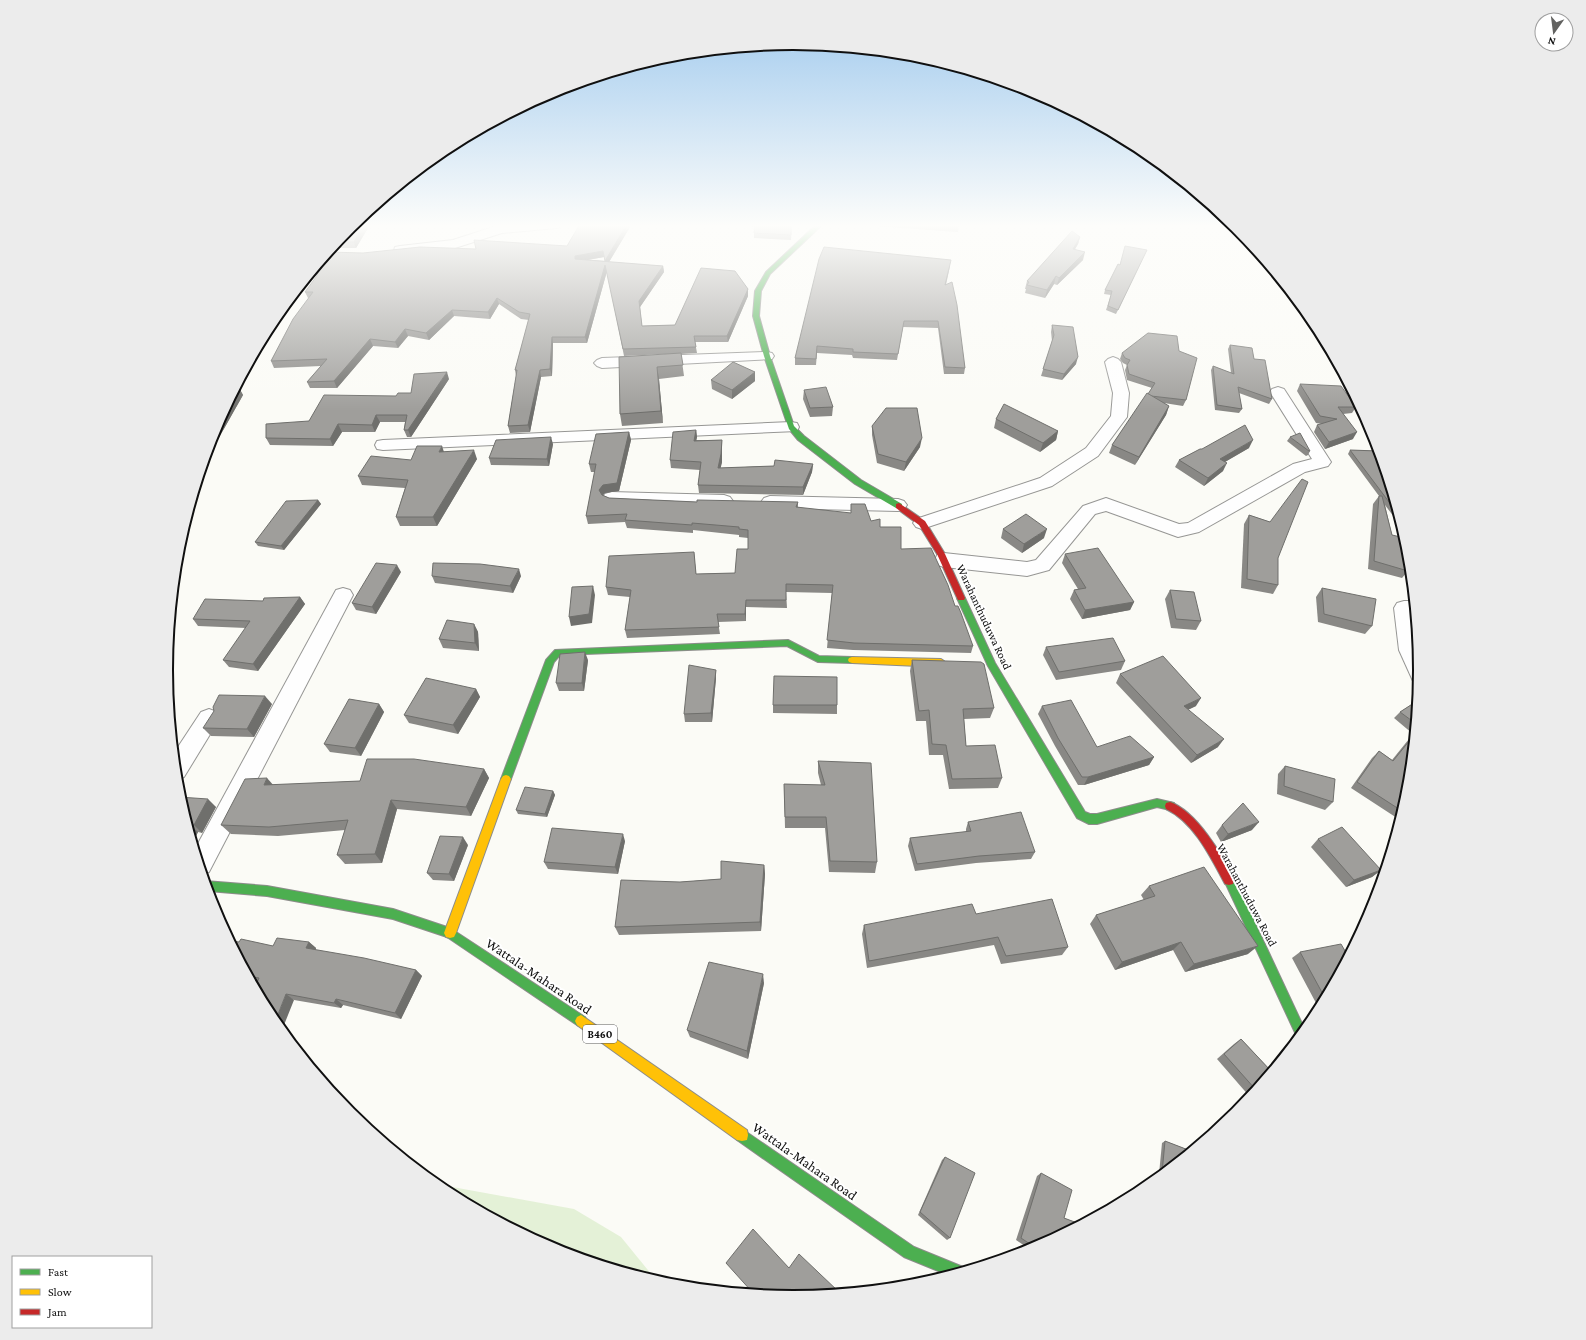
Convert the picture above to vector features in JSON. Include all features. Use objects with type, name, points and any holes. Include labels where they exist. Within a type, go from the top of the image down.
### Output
[{"type":"street","name":"Warahanthuduwa Road","points":[[760,287],[758,291],[756,316],[767,356],[791,427],[801,438],[858,482],[898,505],[922,523],[944,560],[976,628],[987,664],[1082,815],[1089,819],[1097,819],[1157,803],[1176,807],[1193,822],[1226,875],[1299,1028]]},
{"type":"street","points":[[602,363],[767,356]]},
{"type":"street","points":[[922,523],[1046,482],[1092,452],[1119,417],[1121,393],[1113,362]]},
{"type":"street","points":[[944,560],[1027,569],[1042,565],[1090,510],[1106,504],[1178,531],[1193,528],[1299,468],[1322,462],[1278,392]]},
{"type":"street","points":[[383,445],[791,427]]},
{"type":"street","points":[[611,498],[898,505]]},
{"type":"street","points":[[203,859],[343,595]]},
{"type":"street","points":[[1410,608],[1404,608],[1409,650],[1413,658]]},
{"type":"street","points":[[450,933],[550,660],[558,652],[788,643],[818,659],[951,663]]},
{"type":"street","points":[[180,763],[209,718]]},
{"type":"street","name":"Wattala-Mahara Road","points":[[212,886],[268,890],[393,914],[450,933],[543,994],[909,1252],[951,1269]]},
{"type":"green space","points":[[450,1187],[574,1209],[621,1237],[650,1273],[594,1257],[556,1243],[483,1207]]},
{"type":"building","points":[[309,287],[599,287],[585,337],[552,337],[550,369],[540,370],[528,425],[508,426],[517,370],[515,370],[530,314],[519,312],[497,298],[488,312],[452,310],[426,333],[405,329],[395,342],[370,339],[334,381],[307,382],[327,359],[271,361],[293,319],[313,292],[305,292]]},
{"type":"building","points":[[610,287],[649,287],[639,301],[642,326],[675,325],[693,287],[746,287],[748,289],[727,336],[694,336],[696,347],[623,349]]},
{"type":"building","points":[[812,287],[953,287],[957,305],[965,368],[945,367],[938,321],[904,321],[898,354],[853,352],[853,349],[817,346],[816,359],[795,358]]},
{"type":"building","points":[[1033,287],[1049,287],[1047,290]]},
{"type":"building","points":[[1107,287],[1129,287],[1118,310],[1108,306],[1112,291],[1105,290]]},
{"type":"building","points":[[1052,325],[1073,327],[1078,357],[1064,374],[1043,369],[1054,335]]},
{"type":"building","points":[[1148,333],[1177,336],[1179,351],[1197,358],[1186,400],[1151,396],[1148,394],[1155,383],[1129,374],[1127,365],[1130,360],[1125,358],[1122,353]]},
{"type":"building","points":[[1230,345],[1252,348],[1254,359],[1265,360],[1272,399],[1238,387],[1242,409],[1217,405],[1213,366],[1234,374]]},
{"type":"building","points":[[681,353],[683,365],[657,367],[661,411],[620,414],[619,357]]},
{"type":"building","points":[[733,362],[755,372],[732,390],[711,380]]},
{"type":"building","points":[[447,372],[408,430],[404,430],[407,415],[376,415],[372,425],[338,424],[330,439],[266,438],[266,424],[309,421],[324,395],[396,396],[398,393],[411,393],[414,374]]},
{"type":"building","points":[[1300,384],[1341,386],[1354,407],[1338,407],[1357,432],[1329,442],[1317,425],[1337,419],[1320,416]]},
{"type":"building","points":[[826,387],[833,407],[810,408],[804,390]]},
{"type":"building","points":[[1147,393],[1169,406],[1139,457],[1112,445]]},
{"type":"building","points":[[1004,404],[1058,431],[1043,443],[996,419]]},
{"type":"building","points":[[886,408],[917,408],[922,438],[906,462],[878,454],[872,426]]},
{"type":"building","points":[[1245,425],[1253,440],[1220,459],[1227,463],[1208,478],[1179,460],[1202,449]]},
{"type":"building","points":[[696,430],[694,441],[722,440],[718,468],[774,466],[775,460],[813,464],[803,487],[698,485],[701,462],[670,460],[673,432]]},
{"type":"building","points":[[629,432],[617,483],[603,485],[599,490],[602,495],[609,498],[697,502],[697,500],[798,502],[796,507],[851,513],[851,504],[865,504],[871,521],[880,519],[880,527],[901,527],[901,549],[931,548],[948,585],[955,606],[958,606],[961,613],[973,646],[854,643],[827,640],[833,585],[786,584],[786,600],[746,600],[745,614],[717,614],[719,627],[625,630],[631,590],[606,587],[609,556],[694,552],[696,574],[735,573],[737,549],[748,549],[748,530],[739,529],[739,527],[625,520],[627,514],[586,516],[596,464],[589,464],[596,434]]},
{"type":"building","points":[[1300,433],[1310,451],[1290,437]]},
{"type":"building","points":[[551,437],[547,459],[489,458],[496,440]]},
{"type":"building","points":[[417,446],[442,446],[439,452],[474,450],[433,517],[396,517],[408,480],[358,476],[371,456],[411,460]]},
{"type":"building","points":[[1350,450],[1373,451],[1390,503]]},
{"type":"building","points":[[1302,479],[1308,482],[1278,558],[1278,585],[1247,579],[1249,515],[1270,522]]},
{"type":"building","points":[[1379,496],[1382,496],[1392,535],[1398,536],[1405,570],[1374,561]]},
{"type":"building","points":[[318,500],[281,546],[255,542],[286,501]]},
{"type":"building","points":[[1026,514],[1047,529],[1024,544],[1003,529]]},
{"type":"building","points":[[1098,548],[1134,602],[1085,610],[1074,590],[1086,588],[1065,554]]},
{"type":"building","points":[[376,563],[397,565],[372,607],[352,603]]},
{"type":"building","points":[[433,563],[480,564],[519,569],[510,586],[432,576]]},
{"type":"building","points":[[593,586],[589,614],[569,617],[572,587]]},
{"type":"building","points":[[1322,588],[1376,599],[1372,626],[1324,614]]},
{"type":"building","points":[[1170,590],[1194,592],[1201,621],[1176,619]]},
{"type":"building","points":[[300,597],[253,664],[223,660],[250,621],[193,619],[205,599],[263,601],[264,598]]},
{"type":"building","points":[[447,620],[474,624],[475,643],[439,639]]},
{"type":"building","points":[[1113,638],[1125,661],[1059,672],[1046,647]]},
{"type":"building","points":[[585,652],[582,683],[556,683],[560,654]]},
{"type":"building","points":[[1163,656],[1201,698],[1184,706],[1224,739],[1197,755],[1120,674]]},
{"type":"building","points":[[912,660],[981,662],[984,664],[994,708],[963,709],[966,746],[995,745],[1002,778],[952,779],[946,745],[932,744],[929,710],[919,711]]},
{"type":"building","points":[[689,665],[716,670],[711,713],[684,714]]},
{"type":"building","points":[[774,676],[837,677],[837,705],[773,705]]},
{"type":"building","points":[[426,678],[476,689],[453,725],[404,715]]},
{"type":"building","points":[[219,695],[265,696],[247,729],[203,728],[214,711],[213,707]]},
{"type":"building","points":[[349,699],[379,704],[355,748],[324,744]]},
{"type":"building","points":[[1071,700],[1097,747],[1130,736],[1154,757],[1088,777],[1082,777],[1058,738],[1042,706]]},
{"type":"building","points":[[1412,704],[1411,720],[1400,712]]},
{"type":"building","points":[[1409,741],[1397,808],[1357,782],[1379,751],[1393,761]]},
{"type":"building","points":[[367,759],[414,759],[484,769],[466,807],[391,800],[375,854],[337,855],[348,820],[269,827],[221,825],[245,779],[267,778],[264,785],[360,781]]},
{"type":"building","points":[[818,761],[871,763],[877,862],[830,861],[826,817],[785,817],[784,784],[825,785]]},
{"type":"building","points":[[1285,766],[1335,779],[1333,802],[1284,786]]},
{"type":"building","points":[[525,787],[553,791],[545,814],[516,810]]},
{"type":"building","points":[[187,798],[208,799],[194,825]]},
{"type":"building","points":[[1243,803],[1259,822],[1228,834],[1222,825]]},
{"type":"building","points":[[1021,812],[1035,852],[979,856],[917,864],[910,838],[971,831],[968,822]]},
{"type":"building","points":[[1342,827],[1380,869],[1379,871],[1354,880],[1318,839]]},
{"type":"building","points":[[552,828],[623,834],[615,867],[544,862]]},
{"type":"building","points":[[440,836],[463,837],[449,874],[427,873]]},
{"type":"building","points":[[721,861],[764,865],[760,922],[615,927],[621,880],[680,882],[721,879]]},
{"type":"building","points":[[1204,867],[1258,946],[1194,964],[1181,942],[1122,962],[1096,915],[1155,896],[1149,886]]},
{"type":"building","points":[[1052,899],[1068,947],[1006,956],[998,937],[869,961],[864,925],[972,904],[976,914]]},
{"type":"building","points":[[277,938],[309,942],[306,948],[364,958],[416,970],[395,1013],[336,999],[334,1003],[286,994],[278,1015],[257,982],[259,978],[254,977],[236,942],[239,942],[241,939],[273,946]]},
{"type":"building","points":[[1341,944],[1345,951],[1322,993],[1300,952]]},
{"type":"building","points":[[709,962],[763,974],[747,1051],[687,1030]]},
{"type":"building","points":[[1241,1039],[1268,1068],[1252,1086],[1224,1054]]},
{"type":"building","points":[[1165,1141],[1186,1149],[1170,1162],[1163,1167]]},
{"type":"building","points":[[945,1157],[975,1173],[950,1238],[920,1212]]},
{"type":"building","points":[[1041,1173],[1072,1190],[1064,1218],[1075,1222],[1029,1243],[1021,1238]]},
{"type":"building","points":[[753,1229],[789,1268],[799,1254],[836,1289],[793,1290],[749,1289],[726,1263]]},
{"type":"traffic: fast","points":[[760,287],[758,291],[756,316],[767,356],[791,427],[801,438],[858,482],[899,506]]},
{"type":"traffic: fast","points":[[961,598],[991,664],[1081,815],[1089,819],[1097,819],[1157,803],[1170,806]]},
{"type":"traffic: fast","points":[[506,779],[550,660],[558,652],[788,643],[818,659],[852,660]]},
{"type":"traffic: fast","points":[[1229,880],[1298,1028]]},
{"type":"traffic: fast","points":[[212,887],[267,891],[393,914],[450,933],[581,1021]]},
{"type":"traffic: fast","points":[[742,1135],[909,1252],[951,1269]]},
{"type":"traffic: slow","points":[[852,660],[941,663]]},
{"type":"traffic: slow","points":[[450,933],[506,779]]},
{"type":"traffic: slow","points":[[581,1021],[742,1135]]},
{"type":"traffic: jam","points":[[899,506],[922,523],[941,554],[961,598]]},
{"type":"traffic: jam","points":[[1170,806],[1178,810],[1195,826],[1229,880]]}]
